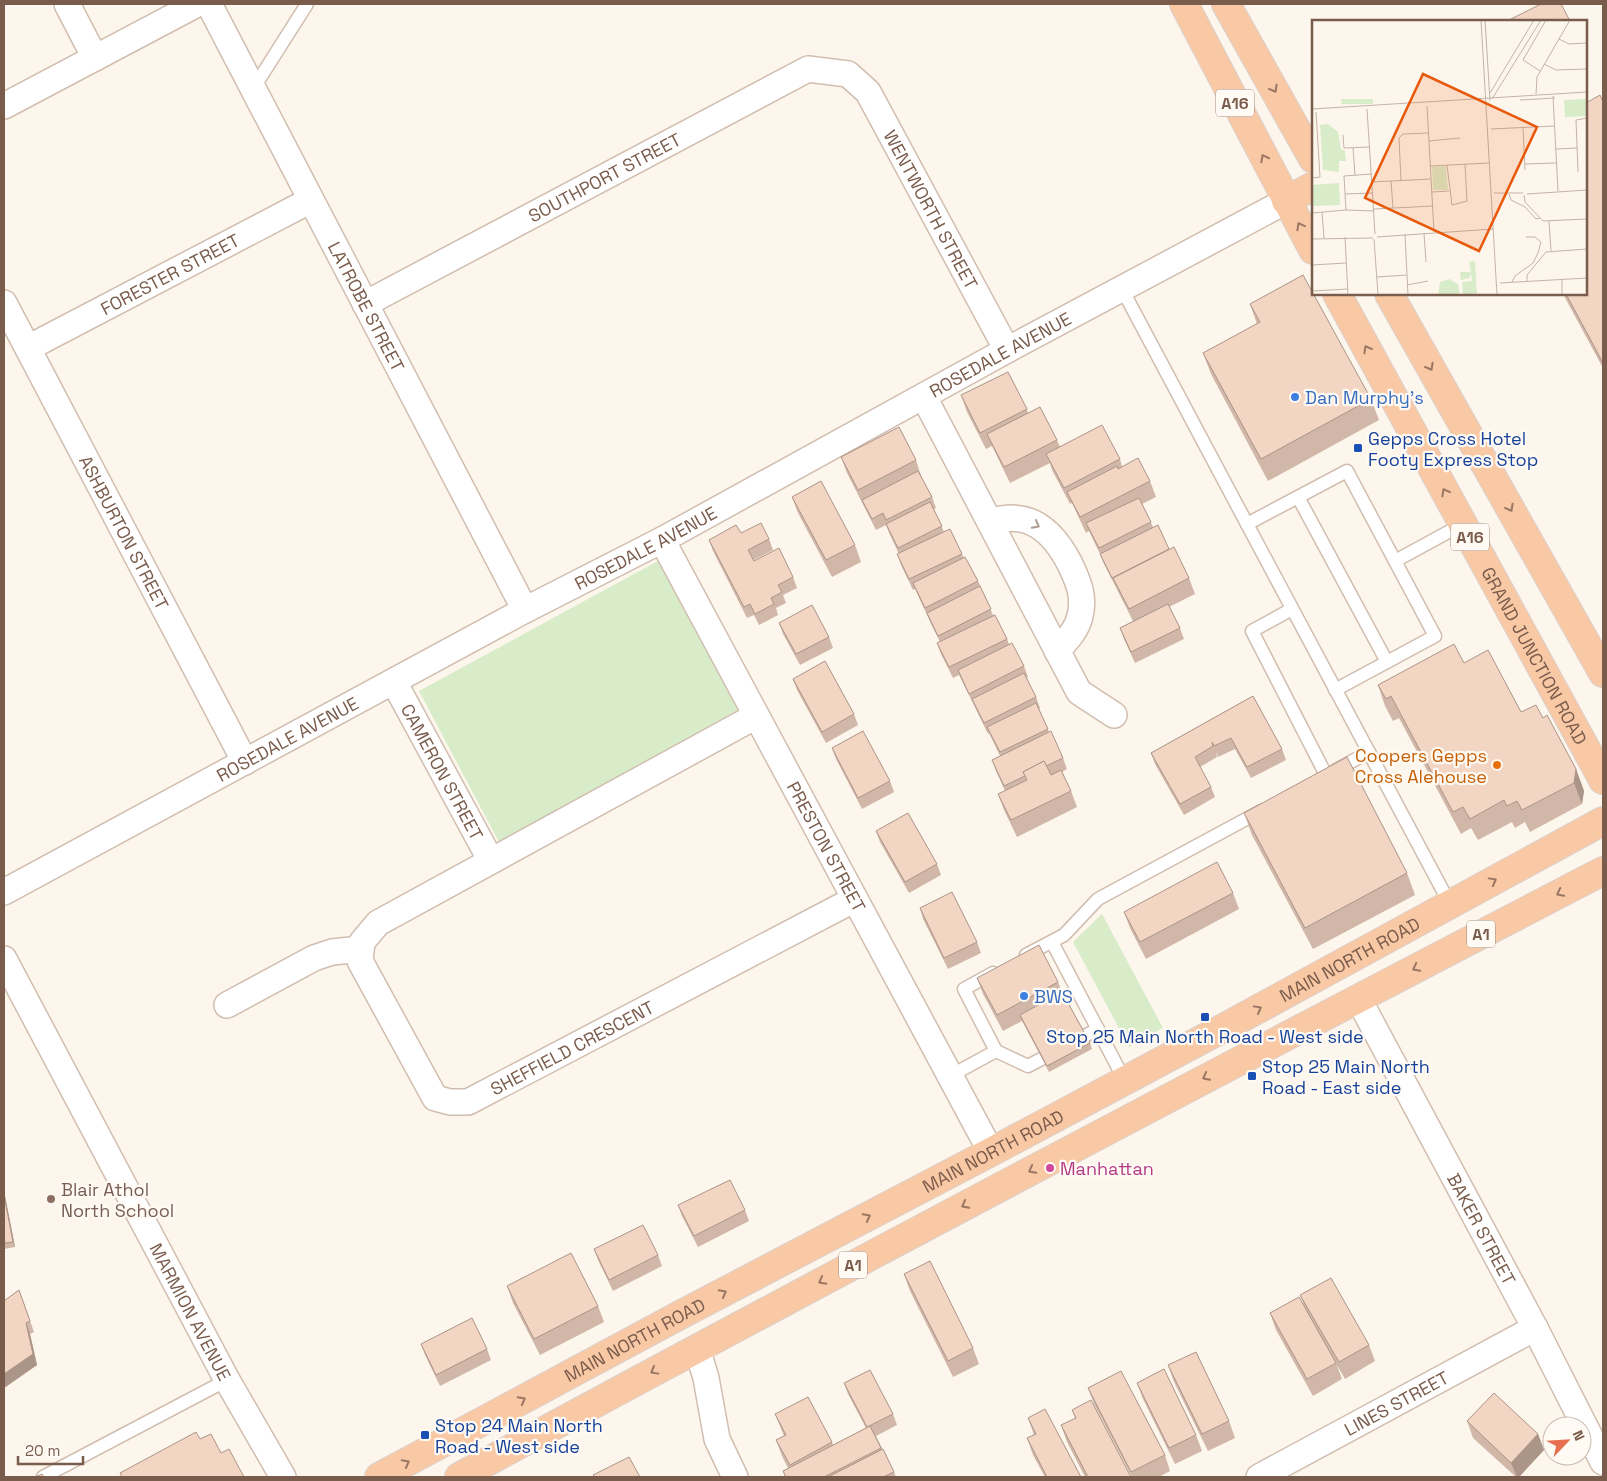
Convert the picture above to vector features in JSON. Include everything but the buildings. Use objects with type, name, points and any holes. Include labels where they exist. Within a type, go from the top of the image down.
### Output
[{"type":"highway","name":"A16","points":[[1184,4],[1312,248]]},
{"type":"highway","name":"A16","points":[[1226,4],[1312,157]]},
{"type":"highway","points":[[1286,201],[1312,187]]},
{"type":"highway","name":"GRAND JUNCTION ROAD","points":[[1338,295],[1603,780]]},
{"type":"highway","points":[[1390,295],[1603,672]]},
{"type":"highway","name":"MAIN NORTH ROAD","points":[[379,1477],[680,1315],[991,1152],[1603,821]]},
{"type":"highway","name":"MAIN NORTH ROAD","points":[[459,1477],[1008,1182],[1603,871]]},
{"type":"highway","points":[[991,1152],[1008,1182]]},
{"type":"highway","points":[[680,1315],[697,1348]]},
{"type":"street","points":[[67,4],[95,58]]},
{"type":"street","points":[[4,106],[197,4]]},
{"type":"street","name":"LATROBE STREET","points":[[209,4],[525,610]]},
{"type":"street","name":"SOUTHPORT STREET","points":[[365,304],[808,69],[848,74]]},
{"type":"street","name":"WENTWORTH STREET","points":[[848,74],[868,92],[1006,350]]},
{"type":"street","name":"FORESTER STREET","points":[[28,348],[311,200]]},
{"type":"street","name":"ROSEDALE AVENUE","points":[[4,892],[525,610],[662,540],[1006,350],[1286,201]]},
{"type":"street","name":"ASHBURTON STREET","points":[[4,303],[246,762]]},
{"type":"street","points":[[924,396],[1078,692],[1114,715]]},
{"type":"street","points":[[990,522],[1011,517],[1034,522],[1046,530],[1066,556],[1082,592],[1082,605],[1076,628],[1057,651]]},
{"type":"street","name":"PRESTON STREET","points":[[662,540],[991,1152]]},
{"type":"street","name":"CAMERON STREET","points":[[394,682],[492,862]]},
{"type":"street","points":[[227,1005],[314,958],[332,952],[361,948],[362,942],[378,923],[756,716]]},
{"type":"street","name":"SHEFFIELD CRESCENT","points":[[361,948],[360,961],[435,1098],[450,1102],[468,1102],[855,899]]},
{"type":"street","name":"MARMION AVENUE","points":[[4,959],[227,1380],[283,1477]]},
{"type":"street","name":"BAKER STREET","points":[[1358,998],[1535,1328],[1603,1462]]},
{"type":"street","name":"LINES STREET","points":[[1259,1477],[1535,1328]]},
{"type":"street","points":[[697,1348],[706,1378],[717,1439],[734,1477]]},
{"type":"lane","points":[[253,89],[307,4]]},
{"type":"lane","points":[[1122,289],[1450,904]]},
{"type":"lane","points":[[1247,524],[1347,471],[1435,636],[1335,690]]},
{"type":"lane","points":[[1298,497],[1387,662]]},
{"type":"lane","points":[[1395,561],[1463,524]]},
{"type":"lane","points":[[1292,609],[1252,631],[1322,777],[1368,752]]},
{"type":"lane","points":[[1098,1029],[1028,1066],[996,1051],[964,989],[1064,935],[1098,899],[1274,804]]},
{"type":"lane","points":[[1052,942],[1125,1080]]},
{"type":"lane","points":[[950,1076],[996,1051]]},
{"type":"lane","points":[[43,1477],[227,1380]]},
{"type":"green space","points":[[658,561],[738,710],[500,844],[419,691]]},
{"type":"green space","points":[[1102,914],[1163,1028],[1129,1047],[1073,942]]},
{"type":"place","name":"Dan Murphy's","points":[[1295,397]]},
{"type":"place","name":"Gepps Cross Hotel Footy Express Stop","points":[[1358,448]]},
{"type":"place","name":"Coopers Gepps Cross Alehouse","points":[[1497,765]]},
{"type":"place","name":"BWS","points":[[1024,996]]},
{"type":"place","name":"Stop 25 Main North Road - West side","points":[[1205,1017]]},
{"type":"place","name":"Stop 25 Main North Road - East side","points":[[1252,1076]]},
{"type":"place","name":"Manhattan","points":[[1050,1168]]},
{"type":"place","name":"Blair Athol North School","points":[[51,1199]]},
{"type":"place","name":"Stop 24 Main North Road - West side","points":[[425,1435]]}]
